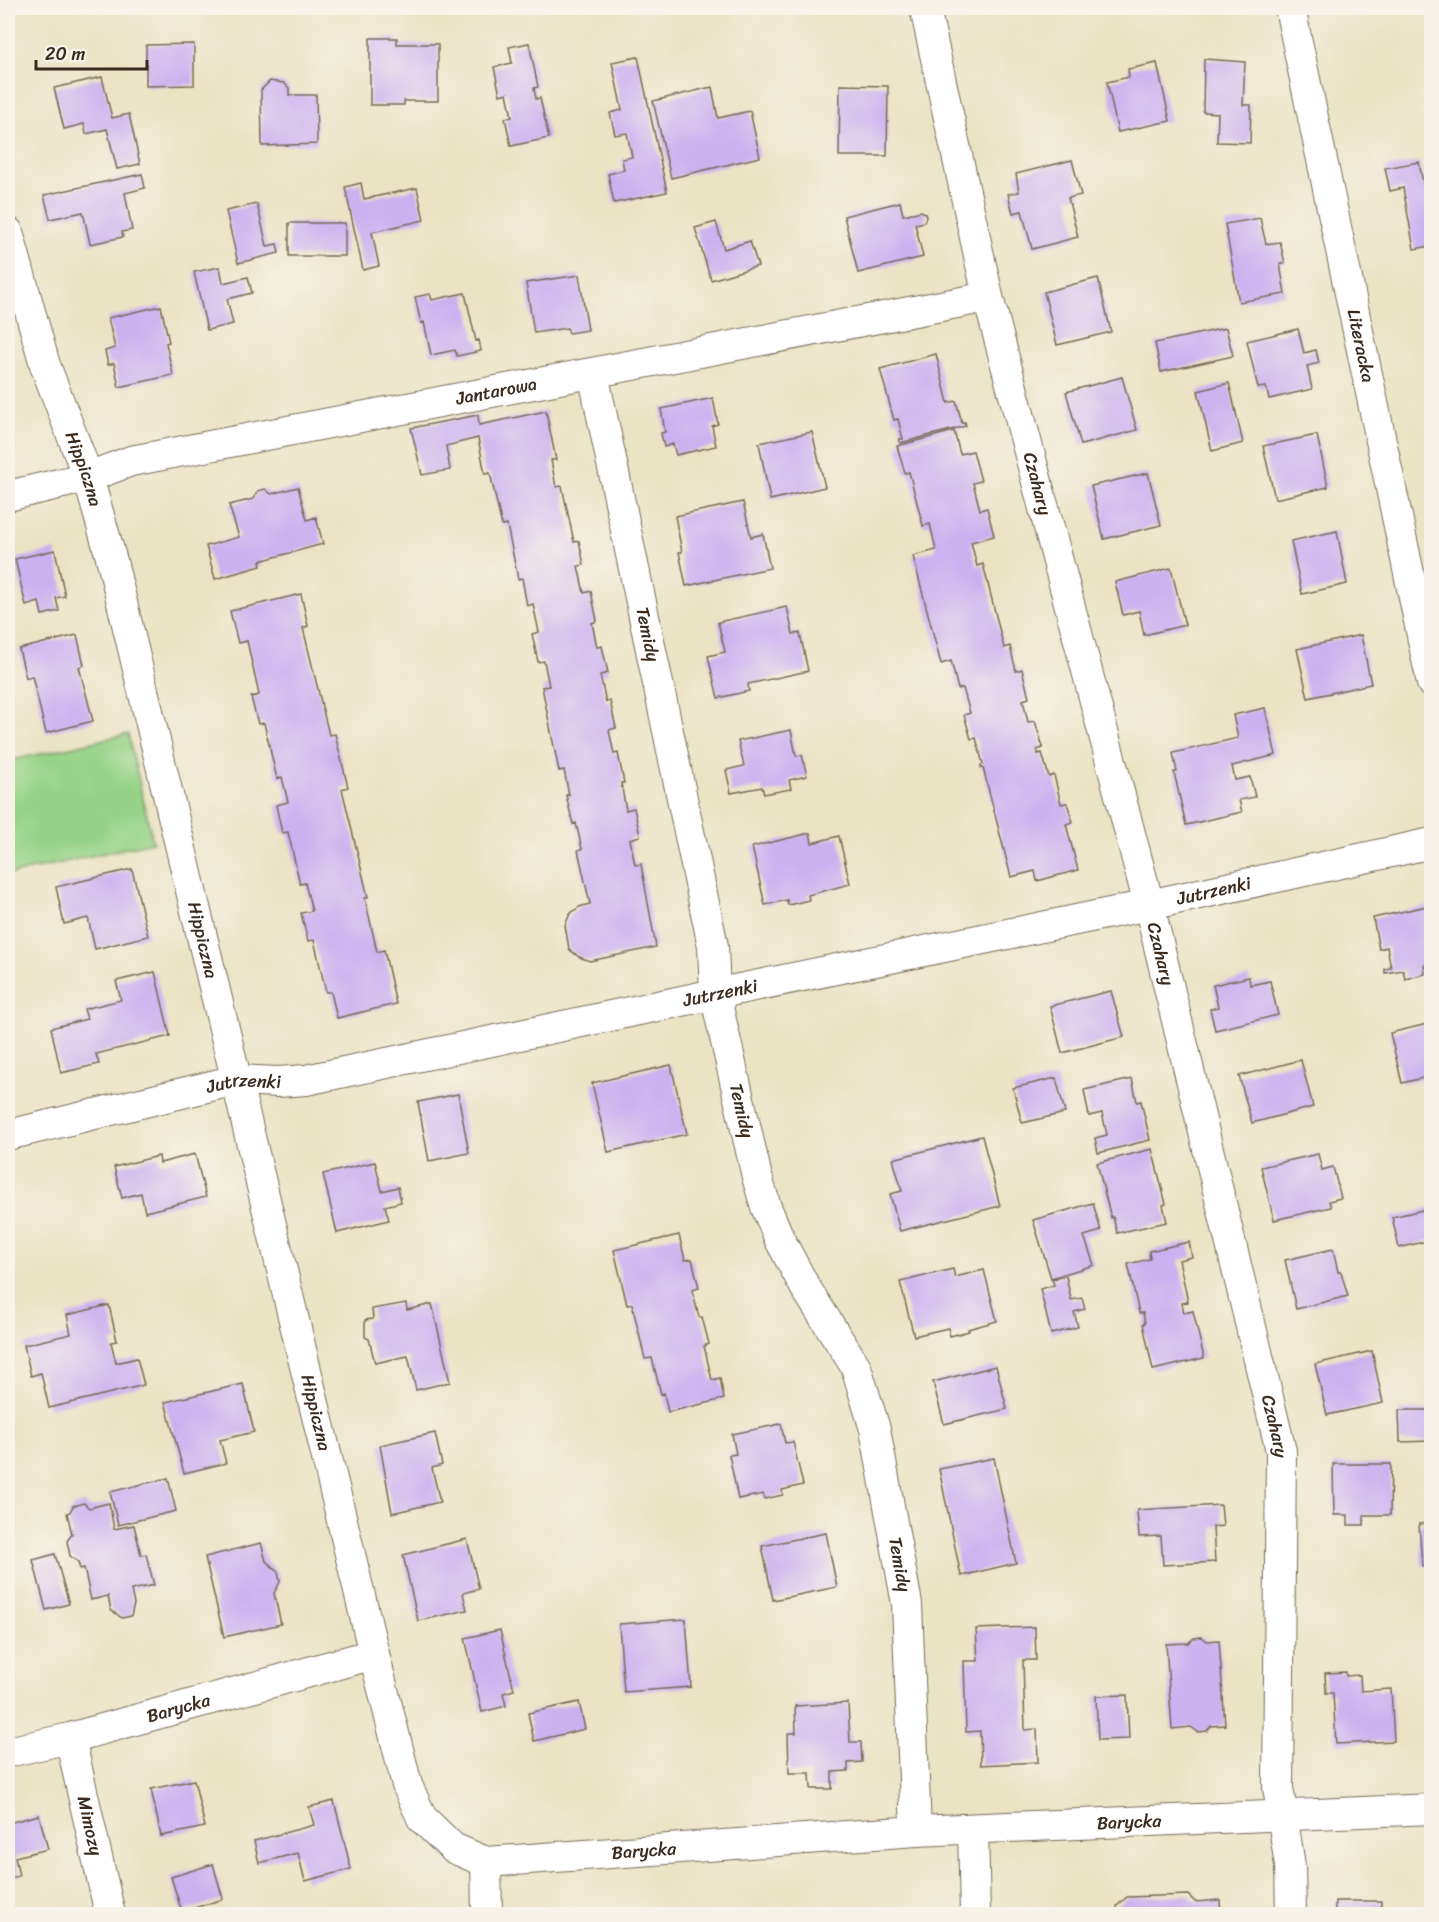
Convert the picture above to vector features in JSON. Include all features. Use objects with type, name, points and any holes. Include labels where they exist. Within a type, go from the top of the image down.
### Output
[{"type":"street","name":"Czahary","points":[[925,8],[988,297],[1149,905],[1281,1451],[1278,1787],[1290,1866],[1291,1914]]},
{"type":"street","name":"Literacka","points":[[1290,8],[1431,683]]},
{"type":"street","name":"Hippiczna","points":[[8,232],[45,365],[88,477],[112,561],[374,1654]]},
{"type":"street","name":"Jantarowa","points":[[8,496],[88,477],[131,461],[988,297]]},
{"type":"street","name":"Temidy","points":[[593,373],[713,946],[716,994],[757,1177],[766,1207],[780,1240],[805,1287],[856,1367],[875,1429],[907,1604],[916,1831]]},
{"type":"street","name":"Jutrzenki","points":[[8,1135],[236,1080],[278,1082],[306,1080],[1149,905],[1431,843]]},
{"type":"street","name":"Barycka","points":[[8,1752],[70,1738],[374,1654],[407,1785],[422,1818],[453,1848],[486,1862],[916,1831],[1431,1809]]},
{"type":"street","name":"Mimozy","points":[[70,1738],[110,1914]]},
{"type":"street","points":[[973,1828],[975,1914]]},
{"type":"street","points":[[486,1862],[487,1914]]},
{"type":"green space","points":[[128,734],[153,842],[8,875],[8,761]]},
{"type":"building","points":[[370,38],[397,38],[397,44],[438,44],[438,101],[404,101],[404,105],[370,105]]},
{"type":"building","points":[[529,43],[538,87],[534,88],[536,99],[540,98],[549,138],[511,146],[505,118],[512,117],[507,93],[500,95],[494,67],[512,63],[509,47]]},
{"type":"building","points":[[194,44],[194,85],[146,86],[146,45]]},
{"type":"building","points":[[638,57],[667,192],[614,203],[608,174],[624,170],[622,159],[632,157],[627,133],[615,135],[610,113],[622,110],[612,62]]},
{"type":"building","points":[[1204,59],[1245,62],[1243,105],[1251,105],[1250,143],[1217,142],[1218,113],[1203,112]]},
{"type":"building","points":[[1157,63],[1170,121],[1118,132],[1107,82],[1129,77],[1128,69]]},
{"type":"building","points":[[102,77],[112,118],[129,114],[140,164],[117,169],[107,129],[86,134],[84,124],[64,129],[54,88]]},
{"type":"building","points":[[270,81],[284,83],[289,88],[289,95],[316,95],[317,144],[262,146],[261,90]]},
{"type":"building","points":[[840,85],[888,86],[887,156],[839,156]]},
{"type":"building","points":[[712,87],[718,118],[750,111],[760,157],[671,178],[653,101]]},
{"type":"building","points":[[1072,160],[1081,195],[1068,198],[1078,237],[1032,249],[1022,211],[1013,213],[1008,194],[1019,192],[1016,174]]},
{"type":"building","points":[[1419,162],[1424,188],[1431,186],[1431,246],[1414,249],[1403,188],[1390,191],[1385,168]]},
{"type":"building","points":[[142,174],[145,188],[125,193],[132,230],[122,232],[123,237],[90,244],[83,212],[50,219],[44,195]]},
{"type":"building","points":[[361,183],[364,199],[417,188],[424,220],[372,232],[379,266],[363,270],[345,187]]},
{"type":"building","points":[[900,202],[903,215],[921,211],[925,213],[924,222],[915,224],[923,257],[858,273],[844,216]]},
{"type":"building","points":[[257,204],[267,246],[277,244],[279,253],[238,263],[226,211]]},
{"type":"building","points":[[1260,218],[1266,244],[1280,242],[1285,263],[1280,264],[1285,294],[1239,302],[1225,224]]},
{"type":"building","points":[[716,222],[724,249],[750,241],[758,266],[711,280],[695,228]]},
{"type":"building","points":[[289,223],[345,223],[345,256],[289,256]]},
{"type":"building","points":[[220,267],[223,283],[248,277],[252,293],[227,299],[233,324],[207,330],[194,272]]},
{"type":"building","points":[[579,275],[588,330],[569,333],[567,328],[534,333],[526,283]]},
{"type":"building","points":[[1098,278],[1111,332],[1057,345],[1044,292]]},
{"type":"building","points":[[465,293],[476,341],[479,340],[481,351],[457,356],[455,350],[431,355],[424,322],[421,323],[415,297],[430,294],[432,300]]},
{"type":"building","points":[[161,306],[173,375],[119,387],[114,363],[108,365],[105,351],[115,348],[108,318]]},
{"type":"building","points":[[1226,328],[1233,356],[1161,372],[1155,343]]},
{"type":"building","points":[[1298,329],[1304,353],[1316,350],[1319,363],[1307,366],[1312,389],[1269,399],[1266,387],[1258,388],[1247,341]]},
{"type":"building","points":[[936,354],[948,403],[956,401],[962,423],[965,422],[966,426],[900,443],[899,439],[903,439],[898,419],[894,420],[880,369]]},
{"type":"building","points":[[1122,377],[1137,430],[1081,445],[1066,392]]},
{"type":"building","points":[[1229,383],[1243,443],[1212,451],[1198,391]]},
{"type":"building","points":[[713,398],[718,424],[712,426],[716,446],[676,455],[673,444],[664,447],[661,433],[665,432],[661,409]]},
{"type":"building","points":[[546,411],[556,460],[551,460],[556,487],[562,486],[574,542],[579,541],[584,565],[578,566],[584,593],[591,591],[597,621],[592,623],[597,647],[602,646],[608,673],[600,675],[606,702],[610,701],[616,728],[609,730],[614,754],[618,753],[626,810],[634,808],[640,836],[630,839],[635,865],[641,864],[656,947],[590,961],[579,957],[569,949],[565,925],[570,914],[579,907],[590,904],[578,850],[582,849],[566,795],[569,795],[564,770],[559,771],[542,687],[549,686],[544,661],[538,662],[532,634],[539,632],[533,604],[527,606],[522,578],[518,579],[507,525],[502,526],[490,473],[485,474],[478,438],[446,446],[450,470],[422,475],[411,428],[478,415],[479,425]]},
{"type":"building","points":[[954,431],[960,454],[973,451],[981,481],[973,483],[980,510],[987,508],[994,536],[971,542],[977,566],[983,564],[1004,648],[1010,646],[1016,671],[1022,669],[1029,698],[1023,700],[1028,722],[1035,721],[1043,748],[1037,750],[1038,754],[1042,753],[1049,777],[1054,775],[1061,804],[1067,803],[1073,822],[1066,824],[1078,870],[1037,881],[1035,871],[1011,877],[983,768],[981,768],[983,764],[976,738],[971,739],[964,715],[970,713],[963,688],[958,689],[951,661],[941,664],[913,556],[936,550],[930,524],[923,526],[909,472],[905,473],[897,446]]},
{"type":"building","points":[[812,432],[825,487],[770,500],[759,443]]},
{"type":"building","points":[[1317,435],[1328,487],[1275,499],[1263,446]]},
{"type":"building","points":[[1148,473],[1161,525],[1104,539],[1091,486]]},
{"type":"building","points":[[298,487],[307,520],[316,517],[323,544],[260,561],[261,566],[215,579],[206,546],[239,537],[229,505],[253,499],[258,491],[265,489],[271,494]]},
{"type":"building","points":[[743,502],[751,537],[763,534],[770,568],[686,586],[675,516]]},
{"type":"building","points":[[1337,531],[1347,584],[1302,594],[1291,541]]},
{"type":"building","points":[[55,550],[65,596],[56,598],[59,611],[42,615],[39,602],[26,606],[15,559]]},
{"type":"building","points":[[1171,568],[1185,625],[1144,635],[1139,611],[1123,615],[1115,582]]},
{"type":"building","points":[[301,594],[308,626],[303,628],[329,735],[335,734],[348,787],[342,789],[368,897],[365,898],[377,952],[384,950],[396,1004],[337,1018],[331,992],[326,992],[314,940],[308,941],[301,913],[312,911],[305,883],[300,884],[288,832],[282,833],[276,805],[288,802],[282,777],[277,779],[264,723],[258,724],[251,697],[259,695],[247,641],[238,643],[230,611]]},
{"type":"building","points":[[787,607],[793,634],[800,633],[808,671],[748,684],[749,691],[718,698],[708,656],[725,652],[718,622]]},
{"type":"building","points":[[77,635],[84,665],[79,667],[93,721],[46,733],[32,676],[26,678],[19,649]]},
{"type":"building","points":[[1361,635],[1371,684],[1308,698],[1297,649]]},
{"type":"building","points":[[1265,708],[1276,755],[1232,766],[1235,780],[1250,777],[1255,797],[1239,800],[1242,812],[1186,825],[1174,772],[1177,772],[1173,753],[1238,738],[1233,715]]},
{"type":"building","points":[[791,730],[796,756],[802,755],[807,776],[789,780],[791,789],[764,794],[762,787],[731,793],[726,770],[744,766],[738,741]]},
{"type":"building","points":[[810,833],[812,843],[839,836],[850,884],[808,895],[809,900],[788,905],[787,900],[765,905],[752,847]]},
{"type":"building","points":[[132,869],[148,936],[95,949],[88,918],[64,924],[56,887]]},
{"type":"building","points":[[1427,906],[1431,925],[1431,936],[1427,937],[1431,963],[1424,965],[1425,974],[1405,979],[1403,970],[1385,973],[1385,969],[1391,968],[1387,947],[1379,949],[1373,918]]},
{"type":"building","points":[[155,972],[170,1036],[96,1054],[99,1064],[61,1073],[51,1028],[87,1019],[84,1009],[121,1000],[116,981]]},
{"type":"building","points":[[1249,977],[1250,985],[1270,981],[1278,1015],[1215,1030],[1210,1009],[1218,1007],[1213,985]]},
{"type":"building","points":[[1111,991],[1124,1037],[1062,1053],[1050,1006]]},
{"type":"building","points":[[1431,1023],[1431,1076],[1402,1083],[1390,1033]]},
{"type":"building","points":[[1301,1060],[1313,1107],[1252,1123],[1239,1076]]},
{"type":"building","points":[[671,1065],[687,1134],[608,1152],[592,1083]]},
{"type":"building","points":[[1056,1078],[1065,1113],[1022,1123],[1013,1088]]},
{"type":"building","points":[[1132,1079],[1137,1102],[1141,1101],[1150,1140],[1098,1153],[1095,1138],[1107,1135],[1102,1113],[1089,1116],[1084,1090]]},
{"type":"building","points":[[458,1094],[469,1153],[429,1161],[418,1102]]},
{"type":"building","points":[[982,1136],[1000,1206],[900,1231],[890,1194],[902,1191],[893,1159]]},
{"type":"building","points":[[1152,1149],[1166,1204],[1163,1205],[1167,1222],[1117,1233],[1097,1163]]},
{"type":"building","points":[[195,1154],[206,1197],[145,1212],[141,1193],[122,1198],[114,1167],[159,1156],[160,1163]]},
{"type":"building","points":[[1318,1154],[1322,1170],[1333,1167],[1341,1198],[1329,1201],[1331,1207],[1274,1220],[1261,1167]]},
{"type":"building","points":[[375,1162],[382,1191],[398,1187],[401,1202],[385,1206],[389,1220],[337,1233],[323,1174]]},
{"type":"building","points":[[1093,1203],[1101,1231],[1084,1236],[1094,1265],[1051,1278],[1033,1220]]},
{"type":"building","points":[[1431,1208],[1431,1240],[1399,1248],[1392,1217]]},
{"type":"building","points":[[679,1235],[685,1260],[692,1259],[699,1288],[692,1290],[709,1344],[704,1346],[712,1380],[720,1378],[724,1399],[668,1412],[652,1358],[645,1359],[632,1304],[627,1305],[614,1250]]},
{"type":"building","points":[[1189,1242],[1192,1257],[1179,1260],[1188,1302],[1182,1303],[1184,1313],[1193,1311],[1204,1358],[1153,1370],[1143,1324],[1145,1323],[1143,1313],[1139,1313],[1128,1264],[1150,1259],[1149,1251]]},
{"type":"building","points":[[1333,1249],[1338,1272],[1341,1272],[1348,1296],[1296,1309],[1285,1260]]},
{"type":"building","points":[[953,1269],[955,1277],[984,1270],[997,1321],[950,1336],[948,1328],[914,1336],[900,1282]]},
{"type":"building","points":[[1066,1276],[1071,1300],[1082,1298],[1085,1309],[1074,1312],[1078,1327],[1051,1334],[1040,1289],[1054,1285],[1052,1279]]},
{"type":"building","points":[[406,1303],[407,1310],[432,1304],[450,1382],[416,1390],[408,1356],[375,1363],[369,1339],[365,1337],[365,1320],[373,1319],[372,1309]]},
{"type":"building","points":[[109,1305],[117,1341],[111,1342],[116,1363],[137,1358],[144,1385],[49,1408],[41,1373],[31,1376],[24,1345],[71,1334],[67,1315]]},
{"type":"building","points":[[1372,1351],[1383,1403],[1327,1415],[1315,1364]]},
{"type":"building","points":[[996,1366],[1007,1409],[944,1424],[933,1382]]},
{"type":"building","points":[[243,1384],[254,1432],[220,1440],[226,1463],[184,1473],[165,1402]]},
{"type":"building","points":[[1399,1410],[1431,1410],[1431,1441],[1400,1442]]},
{"type":"building","points":[[781,1424],[785,1443],[793,1442],[803,1485],[782,1490],[783,1495],[765,1499],[763,1494],[738,1499],[729,1455],[736,1454],[732,1434]]},
{"type":"building","points":[[435,1433],[442,1465],[432,1468],[440,1502],[392,1513],[380,1445]]},
{"type":"building","points":[[994,1458],[1016,1563],[961,1576],[939,1469]]},
{"type":"building","points":[[1333,1464],[1391,1464],[1390,1515],[1364,1515],[1364,1525],[1348,1525],[1348,1515],[1334,1515]]},
{"type":"building","points":[[168,1478],[176,1511],[118,1525],[110,1492]]},
{"type":"building","points":[[84,1503],[89,1508],[109,1503],[114,1529],[134,1525],[141,1555],[146,1554],[154,1585],[131,1590],[134,1604],[131,1616],[122,1618],[111,1610],[108,1596],[91,1600],[84,1568],[80,1569],[78,1562],[70,1556],[67,1541],[72,1534],[67,1513],[73,1506]]},
{"type":"building","points":[[1221,1505],[1223,1526],[1213,1527],[1215,1562],[1163,1565],[1161,1536],[1139,1537],[1137,1510]]},
{"type":"building","points":[[1431,1523],[1431,1565],[1422,1566],[1419,1524]]},
{"type":"building","points":[[826,1533],[837,1587],[773,1600],[762,1546]]},
{"type":"building","points":[[467,1539],[479,1589],[463,1593],[467,1610],[418,1621],[403,1555]]},
{"type":"building","points":[[261,1543],[266,1561],[278,1572],[280,1582],[274,1593],[281,1624],[224,1637],[205,1557]]},
{"type":"building","points":[[55,1554],[69,1604],[46,1610],[33,1560]]},
{"type":"building","points":[[686,1619],[691,1687],[624,1692],[619,1624]]},
{"type":"building","points":[[1035,1627],[1036,1660],[1023,1660],[1025,1730],[1037,1729],[1038,1762],[981,1765],[980,1731],[966,1732],[964,1661],[978,1661],[976,1629]]},
{"type":"building","points":[[500,1630],[514,1690],[503,1693],[506,1706],[482,1712],[465,1638]]},
{"type":"building","points":[[1202,1637],[1207,1641],[1219,1640],[1225,1725],[1211,1726],[1207,1731],[1198,1732],[1191,1727],[1172,1729],[1166,1644],[1188,1643],[1194,1638]]},
{"type":"building","points":[[1346,1672],[1346,1676],[1360,1675],[1361,1691],[1391,1689],[1394,1741],[1336,1744],[1333,1693],[1326,1693],[1325,1673]]},
{"type":"building","points":[[1127,1695],[1129,1739],[1098,1740],[1096,1696]]},
{"type":"building","points":[[579,1702],[585,1729],[534,1741],[528,1713]]},
{"type":"building","points":[[848,1703],[850,1742],[861,1742],[862,1762],[848,1763],[848,1771],[832,1772],[832,1789],[811,1789],[810,1773],[789,1773],[788,1733],[796,1733],[795,1706]]},
{"type":"building","points":[[194,1780],[205,1827],[161,1836],[151,1789]]},
{"type":"building","points":[[334,1801],[351,1869],[305,1881],[298,1853],[259,1863],[254,1841],[314,1825],[309,1807]]},
{"type":"building","points":[[39,1815],[48,1849],[15,1857],[19,1876],[8,1879],[8,1823]]},
{"type":"building","points":[[213,1864],[223,1899],[182,1912],[171,1877]]},
{"type":"building","points":[[1188,1895],[1195,1902],[1220,1900],[1221,1914],[1118,1914],[1117,1906],[1127,1897]]},
{"type":"building","points":[[1335,1901],[1381,1901],[1381,1914],[1335,1914]]}]
